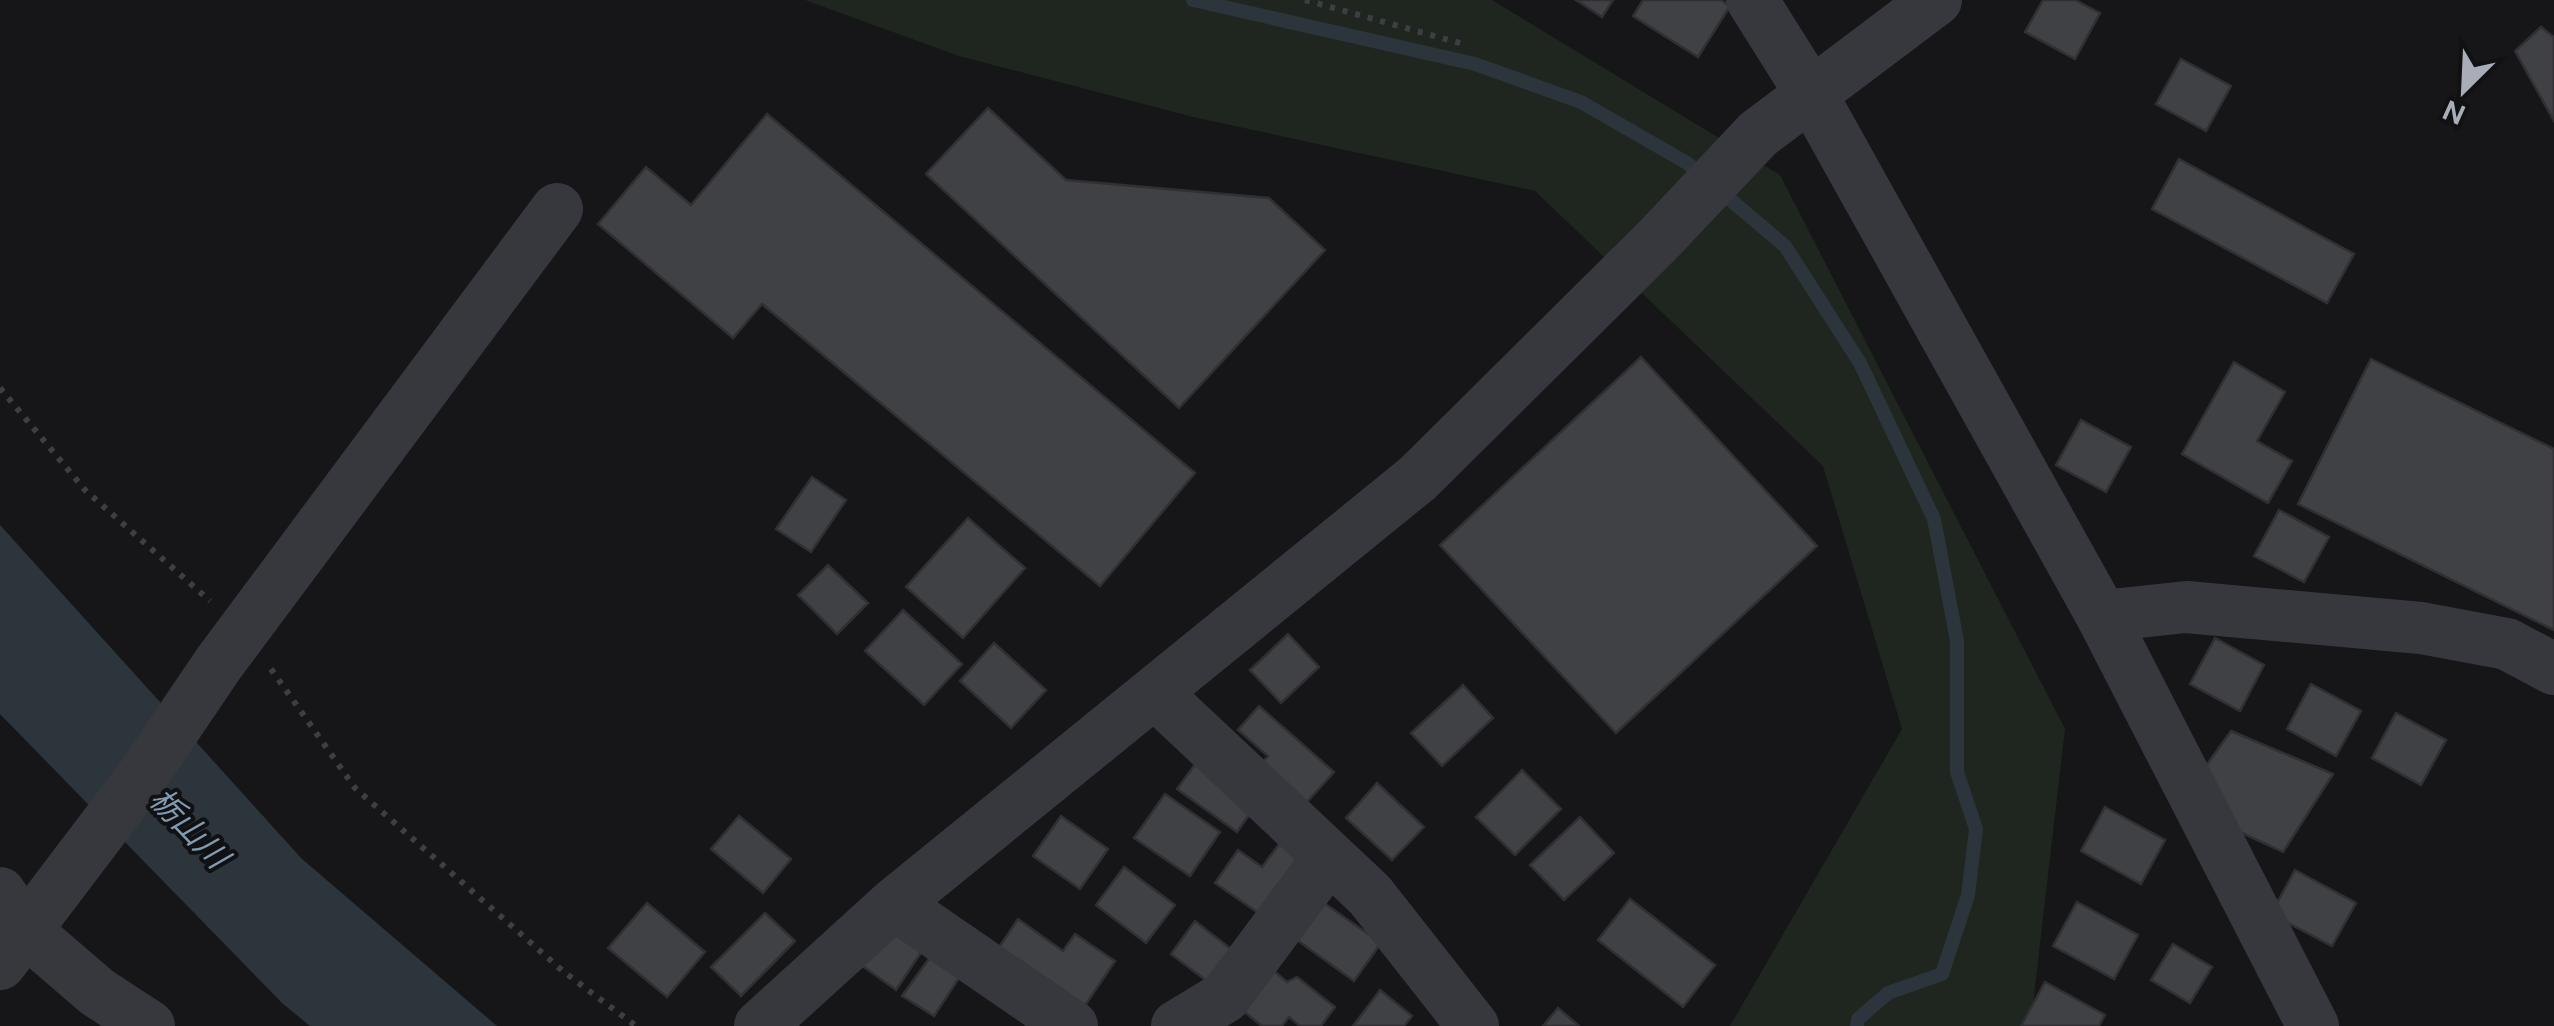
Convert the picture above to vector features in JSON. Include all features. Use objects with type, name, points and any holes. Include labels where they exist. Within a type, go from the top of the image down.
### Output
[{"type":"street","points":[[1752,0],[1810,92],[2102,616],[2313,1026]]},
{"type":"street","points":[[760,1026],[894,904],[1418,478],[1658,240],[1758,134],[1936,0]]},
{"type":"street","points":[[149,1026],[96,992],[19,921],[141,778],[231,647],[556,210]]},
{"type":"street","points":[[2102,616],[2186,606],[2421,628],[2507,644],[2554,669]]},
{"type":"street","points":[[1154,692],[1370,895],[1473,1026]]},
{"type":"street","points":[[1177,1026],[1225,997],[1329,857]]},
{"type":"street","points":[[894,904],[1072,1026]]},
{"type":"path","points":[[1305,0],[1467,45]]},
{"type":"path","points":[[0,388],[85,490],[355,788],[564,972],[636,1026]]},
{"type":"shaded area","points":[[805,0],[1492,0],[1780,175],[2065,729],[2033,1004],[2021,1026],[1730,1026],[1902,729],[1823,466],[1535,191],[1193,117],[959,56]]},
{"type":"water","name":"栃山川","points":[[0,525],[301,858],[497,1026],[310,1026],[282,1003],[0,714]]},
{"type":"building","points":[[1576,0],[1613,0],[1602,17]]},
{"type":"building","points":[[1643,0],[1721,0],[1730,6],[1698,57],[1633,16]]},
{"type":"building","points":[[2043,0],[2075,0],[2100,13],[2075,59],[2025,32]]},
{"type":"building","points":[[2541,27],[2554,37],[2554,121],[2515,51]]},
{"type":"building","points":[[2181,59],[2231,86],[2206,131],[2156,104]]},
{"type":"building","points":[[988,108],[1066,180],[1269,198],[1325,250],[1179,408],[926,174]]},
{"type":"building","points":[[767,114],[1195,473],[1100,586],[762,304],[733,338],[598,224],[646,167],[691,205]]},
{"type":"building","points":[[2179,159],[2354,254],[2327,303],[2152,209]]},
{"type":"building","points":[[1641,357],[1817,546],[1616,733],[1440,545]]},
{"type":"building","points":[[2371,359],[2554,449],[2554,630],[2298,504]]},
{"type":"building","points":[[2234,362],[2285,392],[2257,441],[2292,461],[2268,503],[2182,454]]},
{"type":"building","points":[[2081,420],[2131,447],[2106,492],[2056,465]]},
{"type":"building","points":[[812,477],[846,500],[811,552],[776,529]]},
{"type":"building","points":[[2279,510],[2329,537],[2304,582],[2254,556]]},
{"type":"building","points":[[968,518],[1025,568],[963,638],[906,587]]},
{"type":"building","points":[[828,565],[868,603],[837,634],[798,595]]},
{"type":"building","points":[[903,610],[962,664],[924,705],[865,651]]},
{"type":"building","points":[[1288,634],[1319,667],[1281,703],[1250,670]]},
{"type":"building","points":[[2215,638],[2264,665],[2240,711],[2190,684]]},
{"type":"building","points":[[994,643],[1046,690],[1011,728],[960,681]]},
{"type":"building","points":[[2311,684],[2361,711],[2336,756],[2287,729]]},
{"type":"building","points":[[1463,685],[1493,718],[1442,766],[1411,733]]},
{"type":"building","points":[[1259,706],[1334,772],[1299,811],[1254,771],[1268,756],[1238,730]]},
{"type":"building","points":[[2396,713],[2446,740],[2421,785],[2372,758]]},
{"type":"building","points":[[2231,731],[2333,774],[2283,852],[2229,827],[2200,774]]},
{"type":"building","points":[[1196,763],[1256,805],[1237,832],[1177,789]]},
{"type":"building","points":[[1522,770],[1561,809],[1515,855],[1476,817]]},
{"type":"building","points":[[1377,783],[1424,827],[1392,860],[1346,818]]},
{"type":"building","points":[[1165,794],[1220,832],[1190,876],[1134,838]]},
{"type":"building","points":[[2105,807],[2165,840],[2141,884],[2081,851]]},
{"type":"building","points":[[739,816],[791,859],[763,893],[711,849]]},
{"type":"building","points":[[1061,816],[1108,849],[1080,889],[1033,856]]},
{"type":"building","points":[[1580,817],[1614,853],[1564,900],[1530,865]]},
{"type":"building","points":[[1283,839],[1313,860],[1270,921],[1215,883],[1238,850],[1262,867]]},
{"type":"building","points":[[1124,867],[1175,905],[1146,943],[1096,905]]},
{"type":"building","points":[[2295,870],[2356,903],[2332,946],[2271,914]]},
{"type":"building","points":[[1630,899],[1715,965],[1683,1007],[1598,940]]},
{"type":"building","points":[[2077,902],[2138,935],[2114,979],[2053,946]]},
{"type":"building","points":[[647,903],[705,952],[667,997],[608,948]]},
{"type":"building","points":[[1324,903],[1381,943],[1354,981],[1297,940]]},
{"type":"building","points":[[765,913],[795,941],[741,996],[711,967]]},
{"type":"building","points":[[1018,919],[1063,951],[1075,934],[1115,961],[1080,1013],[994,955]]},
{"type":"building","points":[[1195,921],[1236,953],[1212,985],[1171,954]]},
{"type":"building","points":[[907,926],[928,942],[896,990],[857,962]]},
{"type":"building","points":[[2173,944],[2212,967],[2190,1003],[2151,980]]},
{"type":"building","points":[[931,956],[961,975],[934,1016],[902,996]]},
{"type":"building","points":[[1274,971],[1287,982],[1297,977],[1335,1007],[1321,1026],[1300,1026],[1289,1017],[1282,1026],[1262,1026],[1242,1010]]},
{"type":"building","points":[[2045,982],[2105,1015],[2099,1026],[2021,1026]]},
{"type":"building","points":[[1380,990],[1412,1016],[1404,1026],[1353,1026]]},
{"type":"building","points":[[1558,1008],[1579,1026],[1543,1026]]},
{"type":"waterway","points":[[1193,0],[1475,64],[1581,102],[1687,163],[1785,246],[1860,363],[1934,519],[1957,641],[1957,772],[1976,829],[1968,895],[1942,974],[1888,993],[1858,1019],[1857,1026]]}]
